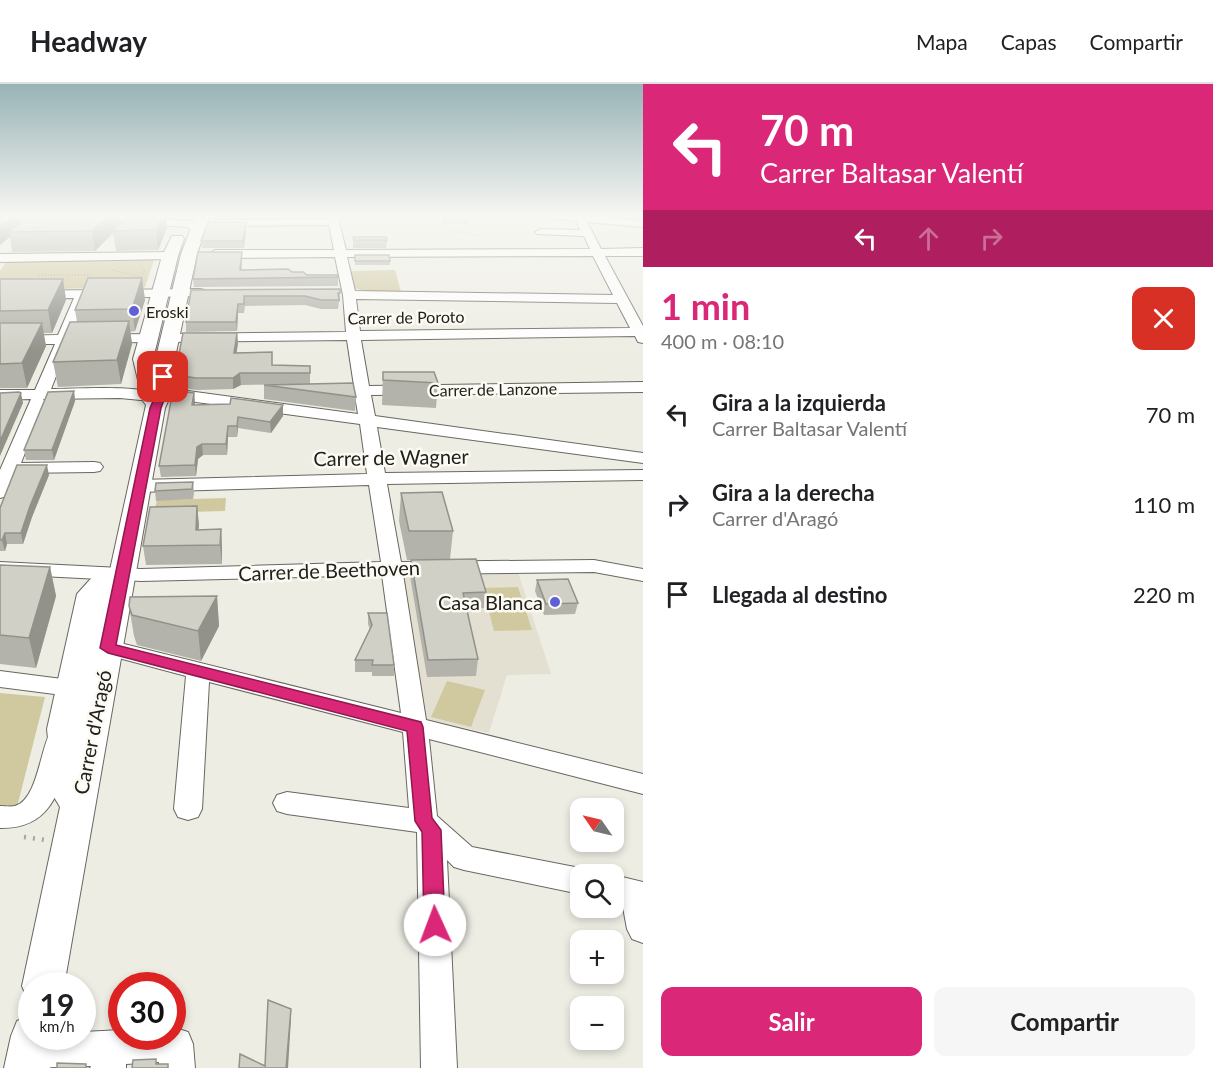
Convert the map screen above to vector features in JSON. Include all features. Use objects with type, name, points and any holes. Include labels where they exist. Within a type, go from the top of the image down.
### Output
[{"type":"main road","name":"Carrer d'Aragó","points":[[154,395],[143,359],[169,261]]},
{"type":"main road","name":"Carrer d'Aragó","points":[[46,972],[123,574],[154,395],[187,261]]},
{"type":"main road","points":[[149,338],[170,338]]},
{"type":"main road","points":[[91,594],[105,580],[123,574]]},
{"type":"main road","name":"Carrer d'Aragó","points":[[75,819],[63,729],[91,594]]},
{"type":"street","points":[[341,261],[344,293],[369,419],[393,568],[428,825],[439,1068]]},
{"type":"street","points":[[600,261],[642,334]]},
{"type":"street","points":[[0,295],[216,292]]},
{"type":"street","points":[[344,293],[620,299]]},
{"type":"street","points":[[0,492],[82,294]]},
{"type":"street","name":"Carrer de Poroto","points":[[170,338],[642,334]]},
{"type":"street","points":[[0,340],[149,338]]},
{"type":"street","name":"Carrer de Lanzone","points":[[339,391],[643,387]]},
{"type":"street","points":[[154,395],[268,392]]},
{"type":"street","points":[[0,395],[39,398],[120,393],[154,395],[369,419],[643,458]]},
{"type":"street","points":[[10,468],[94,467]]},
{"type":"street","name":"Carrer de Wagner","points":[[139,486],[377,479],[643,475]]},
{"type":"street","name":"Carrer de Beethoven","points":[[0,568],[141,575],[393,568],[594,566],[643,575]]},
{"type":"street","points":[[43,570],[91,594]]},
{"type":"street","points":[[108,648],[643,784]]},
{"type":"street","points":[[188,808],[198,672]]},
{"type":"street","points":[[0,679],[70,688]]},
{"type":"street","points":[[12,817],[32,811],[39,803],[63,729]]},
{"type":"street","points":[[287,803],[428,825],[464,858],[570,879]]},
{"type":"street","points":[[624,890],[635,892],[643,929]]},
{"type":"street","points":[[30,1052],[109,1058],[176,1044],[177,1068]]},
{"type":"path","points":[[82,294],[97,261]]},
{"type":"path","points":[[138,282],[144,271],[139,264]]},
{"type":"path","points":[[111,276],[112,270],[117,266]]},
{"type":"path","points":[[55,281],[61,269]]},
{"type":"path","points":[[112,270],[141,278]]},
{"type":"path","points":[[39,275],[91,275]]},
{"type":"shaded area","points":[[154,261],[145,287],[0,290],[0,271],[6,262]]},
{"type":"shaded area","points":[[395,270],[401,292],[366,292],[354,288],[351,271]]},
{"type":"shaded area","points":[[226,498],[225,511],[154,513],[157,500]]},
{"type":"shaded area","points":[[518,572],[551,674],[507,675],[489,733],[427,720],[403,576]]},
{"type":"shaded area","points":[[518,587],[532,630],[494,631],[483,588]]},
{"type":"shaded area","points":[[447,681],[485,690],[471,727],[431,717]]},
{"type":"shaded area","points":[[0,693],[45,697],[16,811],[0,807]]},
{"type":"building","points":[[196,261],[241,261],[240,270],[288,269],[307,275],[337,275],[338,277],[193,279]]},
{"type":"building","points":[[88,278],[142,278],[132,309],[75,310]]},
{"type":"building","points":[[0,279],[63,279],[48,310],[0,311]]},
{"type":"building","points":[[340,289],[339,300],[321,300],[305,296],[244,296],[244,304],[238,304],[236,322],[186,322],[191,290]]},
{"type":"building","points":[[129,321],[117,360],[53,362],[70,322]]},
{"type":"building","points":[[0,323],[42,323],[22,363],[0,364]]},
{"type":"building","points":[[183,333],[237,333],[234,353],[272,352],[272,365],[310,366],[310,373],[240,373],[233,378],[196,378],[175,375]]},
{"type":"building","points":[[383,372],[434,372],[438,383],[383,380]]},
{"type":"building","points":[[353,383],[356,397],[264,385]]},
{"type":"building","points":[[173,390],[194,393],[192,405],[230,404],[231,398],[283,405],[270,422],[238,417],[237,426],[228,426],[226,444],[202,444],[197,447],[195,465],[159,466]]},
{"type":"building","points":[[74,391],[52,450],[24,450],[48,392]]},
{"type":"building","points":[[0,393],[21,393],[0,441]]},
{"type":"building","points":[[17,465],[47,465],[21,533],[5,533],[0,540],[0,508]]},
{"type":"building","points":[[193,482],[192,489],[155,491],[156,483]]},
{"type":"building","points":[[442,492],[453,531],[409,531],[401,493]]},
{"type":"building","points":[[197,506],[196,530],[221,529],[220,545],[143,546],[150,507]]},
{"type":"building","points":[[476,559],[486,592],[463,593],[478,659],[428,660],[411,560]]},
{"type":"building","points":[[0,565],[50,567],[29,638],[0,635]]},
{"type":"building","points":[[568,579],[578,603],[546,604],[537,580]]},
{"type":"building","points":[[217,596],[198,631],[132,615],[129,606],[130,597]]},
{"type":"building","points":[[368,613],[387,613],[394,665],[372,665],[373,660],[355,660],[372,625]]},
{"type":"building","points":[[268,1000],[291,1009],[286,1068],[239,1068],[240,1054],[265,1066]]},
{"type":"building","points":[[156,1059],[156,1064],[168,1064],[168,1068],[132,1068],[133,1060]]},
{"type":"building","points":[[57,1063],[86,1064],[86,1068],[57,1068]]},
{"type":"place","name":"Eroski","points":[[134,311]]},
{"type":"place","name":"Casa Blanca","points":[[555,602]]},
{"type":"route","points":[[163,377],[162,392],[155,408],[108,648],[415,727],[424,821],[431,830],[435,925]]}]
